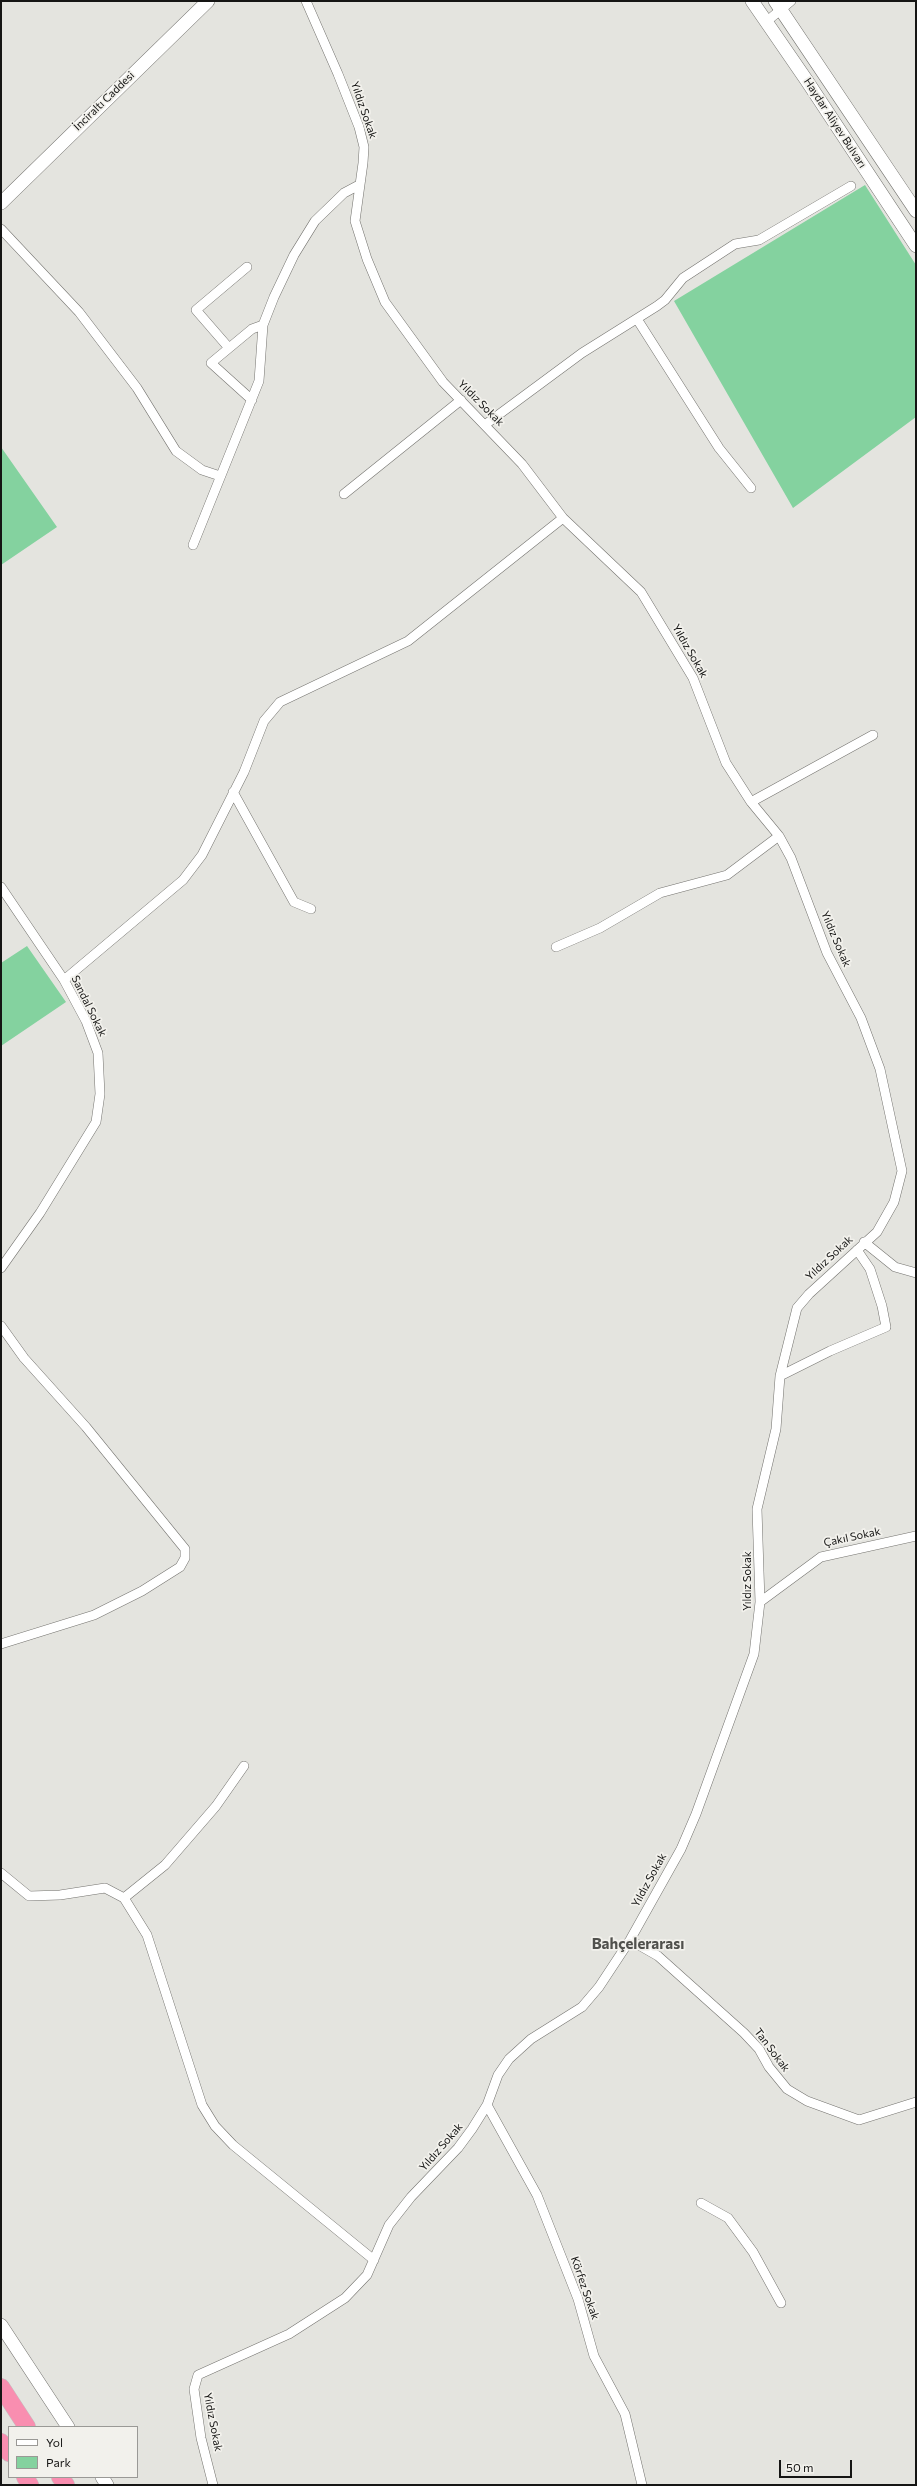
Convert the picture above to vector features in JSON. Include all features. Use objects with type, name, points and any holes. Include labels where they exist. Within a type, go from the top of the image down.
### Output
[{"type":"highway","points":[[1,2387],[26,2426]]},
{"type":"highway","points":[[1,2442],[8,2452]]},
{"type":"main road","name":"İnciraltı Caddesi","points":[[1,203],[208,1]]},
{"type":"main road","name":"Haydar Aliyev Bulvarı","points":[[752,1],[916,246]]},
{"type":"main road","name":"Haydar Aliyev Bulvarı","points":[[778,6],[916,211]]},
{"type":"main road","points":[[1,2325],[67,2426]]},
{"type":"street","name":"Yıldız Sokak","points":[[213,2485],[201,2438],[194,2389],[198,2375],[289,2334],[345,2298],[367,2275],[389,2225],[412,2197],[458,2148],[487,2106],[498,2076],[509,2059],[531,2039],[582,2007],[599,1988],[630,1940],[681,1849],[696,1814],[754,1654],[760,1602],[757,1509],[776,1429],[780,1376],[797,1308],[809,1294],[864,1242],[877,1232],[894,1202],[902,1171],[898,1146],[880,1069],[861,1018],[827,953],[791,858],[779,836],[751,802],[726,763],[693,678],[641,592],[563,518],[522,464],[486,424],[443,382],[385,302],[367,259],[355,221],[364,147],[359,127],[306,1]]},
{"type":"street","points":[[766,22],[778,6],[791,1]]},
{"type":"street","points":[[193,545],[252,400],[261,370],[263,325],[294,255],[315,221],[344,193],[359,185]]},
{"type":"street","points":[[486,424],[582,353],[665,300],[683,278],[735,244],[759,240],[850,186]]},
{"type":"street","points":[[1,229],[79,312],[137,388],[176,452],[202,470],[220,476]]},
{"type":"street","points":[[229,348],[196,310],[247,268]]},
{"type":"street","points":[[637,319],[719,448],[752,488]]},
{"type":"street","points":[[252,400],[210,363],[252,329],[263,325]]},
{"type":"street","points":[[344,494],[461,400]]},
{"type":"street","points":[[64,980],[183,880],[202,855],[244,772],[264,721],[280,702],[408,641],[563,518]]},
{"type":"street","points":[[751,802],[873,735]]},
{"type":"street","points":[[233,792],[294,902],[311,909]]},
{"type":"street","points":[[556,947],[600,928],[660,893],[727,875],[779,836]]},
{"type":"street","name":"Sandal Sokak","points":[[1,887],[64,980],[86,1021],[98,1053],[100,1094],[96,1122],[43,1209],[1,1268]]},
{"type":"street","points":[[864,1242],[895,1267],[916,1273]]},
{"type":"street","points":[[780,1376],[830,1351],[886,1327],[882,1306],[870,1269],[857,1250]]},
{"type":"street","points":[[1,1326],[24,1358],[86,1427],[185,1549],[185,1558],[180,1567],[142,1591],[94,1615],[1,1644]]},
{"type":"street","name":"Çakıl Sokak","points":[[760,1602],[820,1556],[916,1536]]},
{"type":"street","points":[[124,1898],[165,1865],[216,1806],[244,1766]]},
{"type":"street","points":[[1,1873],[29,1896],[60,1895],[105,1888],[124,1898],[147,1935],[202,2105],[215,2126],[233,2145],[374,2260]]},
{"type":"street","name":"Tan Sokak","points":[[630,1940],[658,1956],[744,2033],[758,2049],[769,2067],[787,2089],[807,2101],[859,2120],[916,2102]]},
{"type":"street","name":"Körfez Sokak","points":[[487,2106],[537,2195],[578,2298],[594,2356],[625,2414],[642,2485]]},
{"type":"street","points":[[701,2203],[728,2218],[753,2252],[781,2303]]},
{"type":"green space","points":[[865,185],[916,265],[916,417],[793,508],[674,301]]},
{"type":"green space","points":[[1,447],[57,527],[1,565]]},
{"type":"green space","points":[[27,946],[66,1002],[1,1046],[1,963]]},
{"type":"district","name":"Bahçelerarası","points":[[638,1944]]}]
